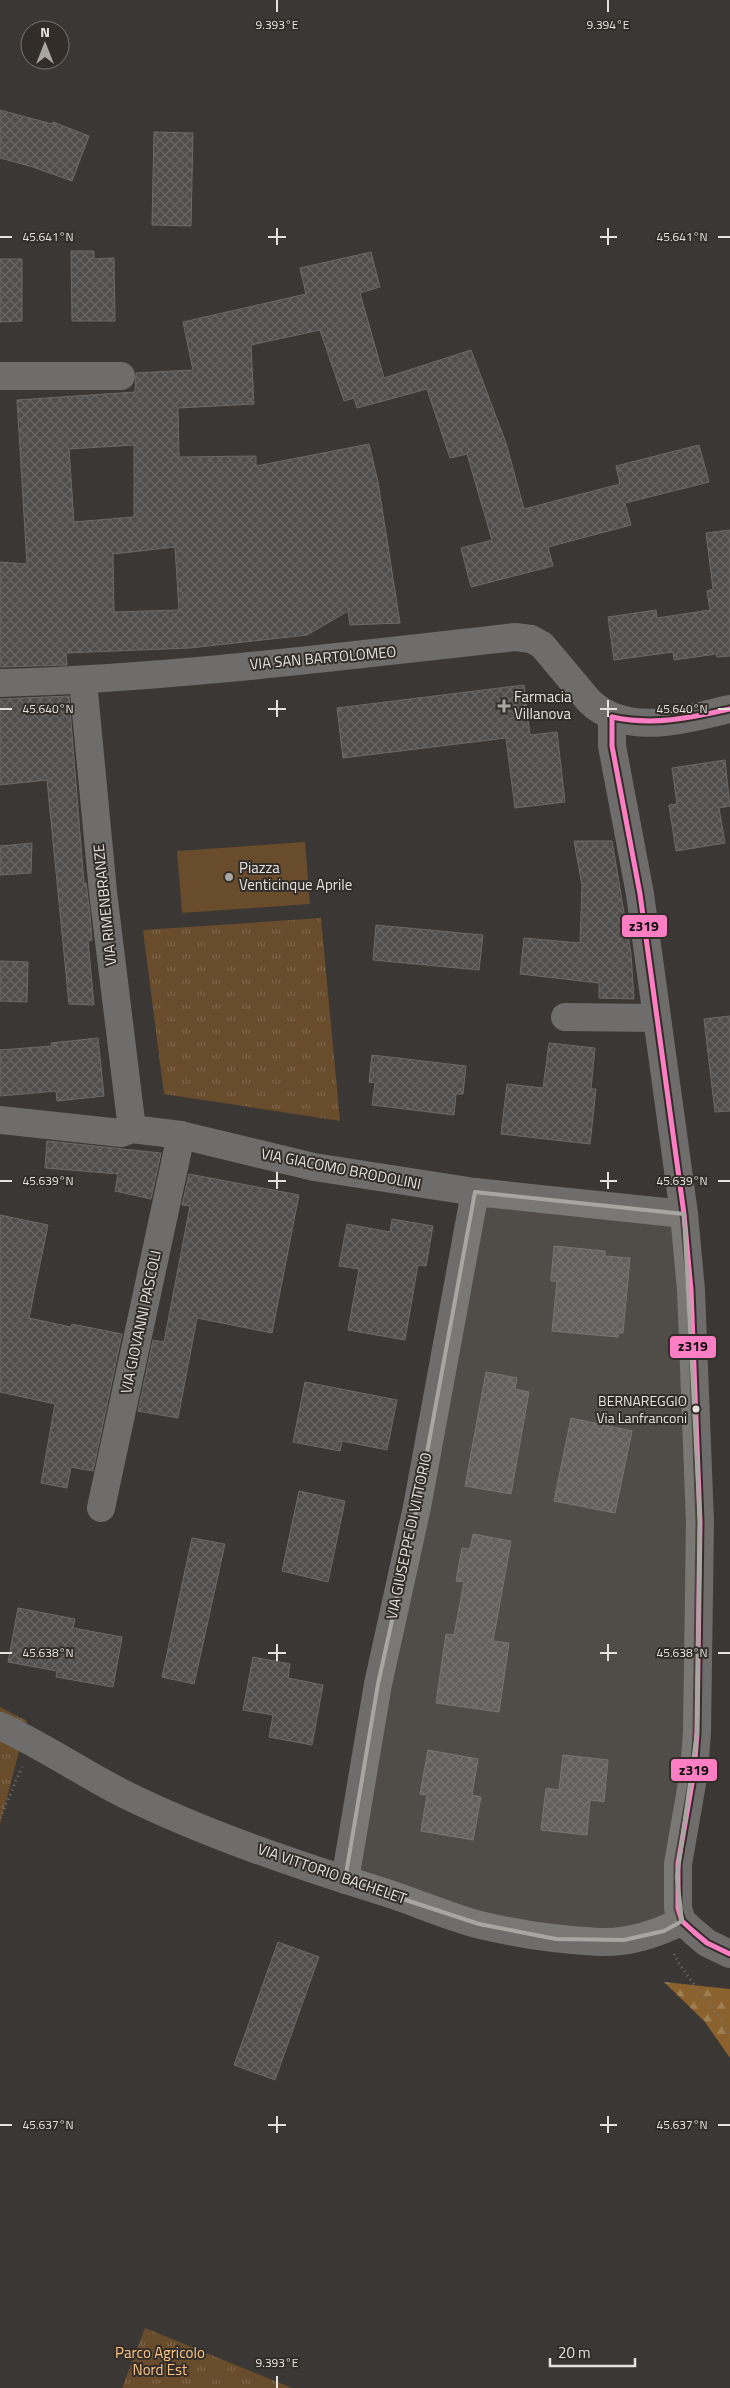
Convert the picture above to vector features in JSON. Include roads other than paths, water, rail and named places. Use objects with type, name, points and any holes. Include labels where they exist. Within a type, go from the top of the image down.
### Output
[{"type":"street","points":[[0,376],[121,376]]},
{"type":"street","name":"VIA SAN BARTOLOMEO","points":[[0,683],[82,681],[408,650],[486,640],[524,638],[531,639],[542,645],[583,695],[596,708],[612,717]]},
{"type":"street","name":"VIA RIMENBRANZE","points":[[82,681],[103,892],[132,1129]]},
{"type":"street","points":[[730,709],[666,722],[644,723],[612,717],[612,746],[634,852],[684,1214],[693,1332],[700,1522],[697,1742],[694,1772],[676,1877],[678,1908],[673,1926],[730,1954]]},
{"type":"street","points":[[565,1017],[657,1018]]},
{"type":"street","name":"VIA GIACOMO BRODOLINI","points":[[0,1120],[121,1133],[132,1129],[180,1135],[314,1167],[474,1192],[684,1214]]},
{"type":"street","name":"VIA GIOVANNI PASCOLI","points":[[101,1508],[180,1135]]},
{"type":"street","name":"VIA GIUSEPPE DI VITTORIO","points":[[345,1880],[378,1684],[417,1507],[474,1192]]},
{"type":"street","name":"VIA VITTORIO BACHELET","points":[[0,1726],[32,1741],[76,1768],[186,1822],[345,1880],[479,1924],[556,1939],[601,1942],[624,1940],[673,1926]]},
{"type":"place","name":"Farmacia Villanova","points":[[504,706]]},
{"type":"place","name":"Piazza Venticinque Aprile","points":[[229,877]]},
{"type":"place","name":"BERNAREGGIO Via Lanfranconi","points":[[696,1409]]},
{"type":"park label","name":"Parco Agricolo Nord Est","points":[[160,2362]]}]
